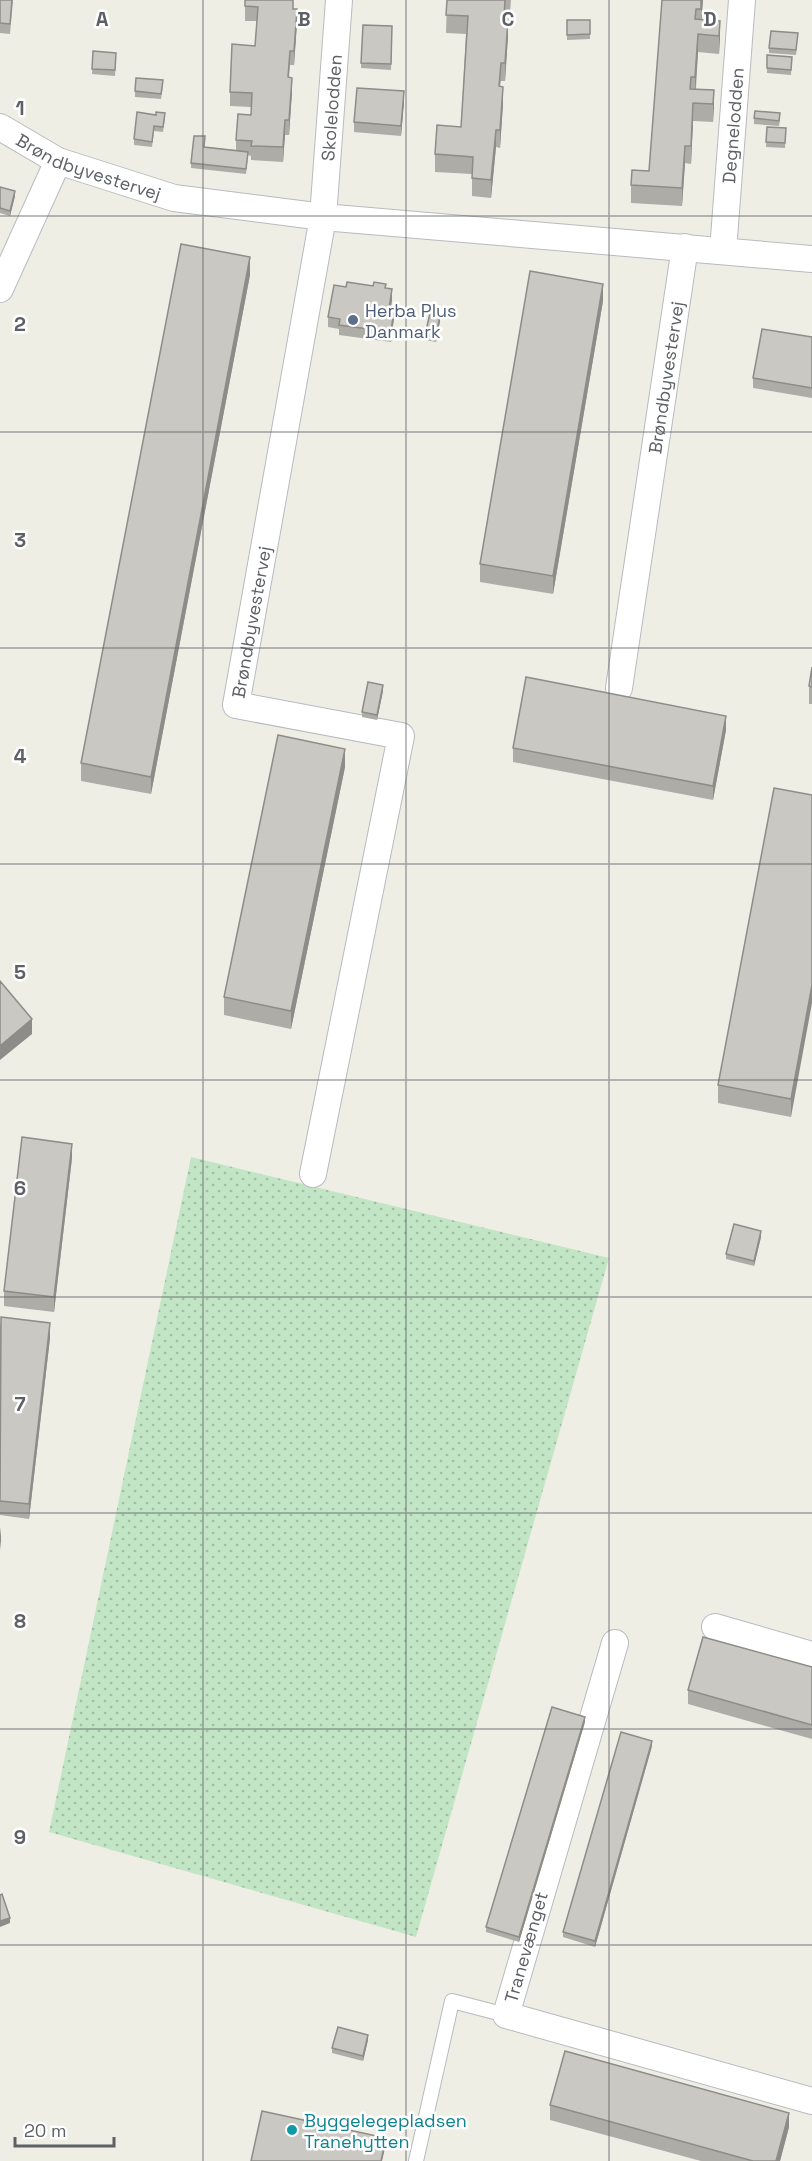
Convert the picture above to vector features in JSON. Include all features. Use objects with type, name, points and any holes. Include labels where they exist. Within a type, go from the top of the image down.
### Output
[{"type":"street","name":"Skolelodden","points":[[323,217],[339,0]]},
{"type":"street","name":"Degnelodden","points":[[723,250],[742,0]]},
{"type":"street","name":"Brøndbyvestervej","points":[[0,127],[58,161],[174,198],[323,217],[812,259]]},
{"type":"street","points":[[0,290],[58,161]]},
{"type":"street","name":"Brøndbyvestervej","points":[[313,1174],[402,736],[236,705],[323,217]]},
{"type":"street","name":"Brøndbyvestervej","points":[[619,688],[685,247]]},
{"type":"street","points":[[715,1627],[812,1656]]},
{"type":"street","name":"Tranevænget","points":[[615,1643],[506,2015],[812,2101]]},
{"type":"lane","points":[[416,2161],[452,2001],[506,2015]]},
{"type":"green space","points":[[191,1157],[609,1258],[416,1937],[49,1832]]},
{"type":"building","points":[[0,0],[12,0],[10,24],[0,23]]},
{"type":"building","points":[[245,0],[293,0],[293,9],[297,9],[294,51],[290,51],[288,77],[292,78],[289,120],[285,120],[283,147],[251,146],[252,141],[236,140],[238,114],[251,115],[252,93],[230,92],[232,44],[255,46],[258,7],[245,6]]},
{"type":"building","points":[[447,0],[505,0],[504,18],[508,19],[505,63],[501,63],[499,86],[503,87],[500,130],[496,130],[491,180],[472,178],[473,157],[435,154],[437,125],[461,127],[468,16],[446,15]]},
{"type":"building","points":[[662,0],[701,0],[701,9],[696,9],[695,19],[720,21],[719,36],[698,34],[695,77],[691,77],[690,89],[714,90],[713,104],[693,103],[691,146],[685,146],[682,188],[631,185],[632,170],[649,171]]},
{"type":"building","points":[[567,20],[590,20],[590,34],[567,35]]},
{"type":"building","points":[[363,25],[392,26],[391,64],[361,63]]},
{"type":"building","points":[[771,31],[798,33],[796,50],[769,48]]},
{"type":"building","points":[[93,51],[116,53],[115,70],[92,69]]},
{"type":"building","points":[[767,55],[792,57],[791,70],[767,68]]},
{"type":"building","points":[[136,78],[163,80],[161,94],[135,91]]},
{"type":"building","points":[[357,88],[404,91],[401,126],[354,122]]},
{"type":"building","points":[[755,111],[780,113],[779,121],[754,118]]},
{"type":"building","points":[[137,112],[156,115],[156,112],[165,113],[163,127],[154,126],[152,142],[134,139]]},
{"type":"building","points":[[767,127],[786,128],[785,143],[766,142]]},
{"type":"building","points":[[194,136],[205,136],[204,147],[248,152],[246,169],[191,163]]},
{"type":"building","points":[[0,187],[15,191],[10,211],[0,208]]},
{"type":"building","points":[[181,244],[250,257],[151,777],[81,763]]},
{"type":"building","points":[[530,271],[603,284],[553,576],[480,564]]},
{"type":"building","points":[[347,282],[373,286],[374,282],[386,284],[385,288],[392,289],[389,308],[394,308],[391,332],[339,325],[340,319],[328,317],[334,285],[346,287]]},
{"type":"building","points":[[430,313],[440,315],[436,337],[425,335]]},
{"type":"building","points":[[762,329],[812,337],[812,388],[753,378]]},
{"type":"building","points":[[812,667],[812,687],[809,686]]},
{"type":"building","points":[[526,677],[726,716],[713,786],[513,748]]},
{"type":"building","points":[[368,682],[383,685],[377,715],[362,712]]},
{"type":"building","points":[[278,735],[345,749],[291,1011],[224,997]]},
{"type":"building","points":[[774,788],[812,795],[812,985],[791,1099],[718,1085]]},
{"type":"building","points":[[0,981],[32,1019],[0,1046]]},
{"type":"building","points":[[22,1137],[72,1144],[54,1297],[4,1291]]},
{"type":"building","points":[[734,1224],[761,1231],[754,1261],[726,1254]]},
{"type":"building","points":[[1,1317],[50,1323],[29,1504],[0,1501]]},
{"type":"building","points":[[703,1637],[812,1667],[812,1725],[688,1690]]},
{"type":"building","points":[[552,1707],[585,1717],[519,1937],[486,1927]]},
{"type":"building","points":[[621,1732],[652,1741],[595,1941],[563,1932]]},
{"type":"building","points":[[2,1894],[10,1918],[0,1921],[0,1895]]},
{"type":"building","points":[[338,2027],[368,2035],[363,2056],[332,2048]]},
{"type":"building","points":[[565,2051],[789,2113],[776,2161],[753,2161],[550,2105]]},
{"type":"building","name":"Byggelegepladsen Tranehytten","points":[[262,2111],[386,2138],[381,2161],[251,2161]]},
{"type":"place","name":"Herba Plus Danmark","points":[[353,320]]},
{"type":"place","name":"Byggelegepladsen Tranehytten","points":[[292,2130]]}]
